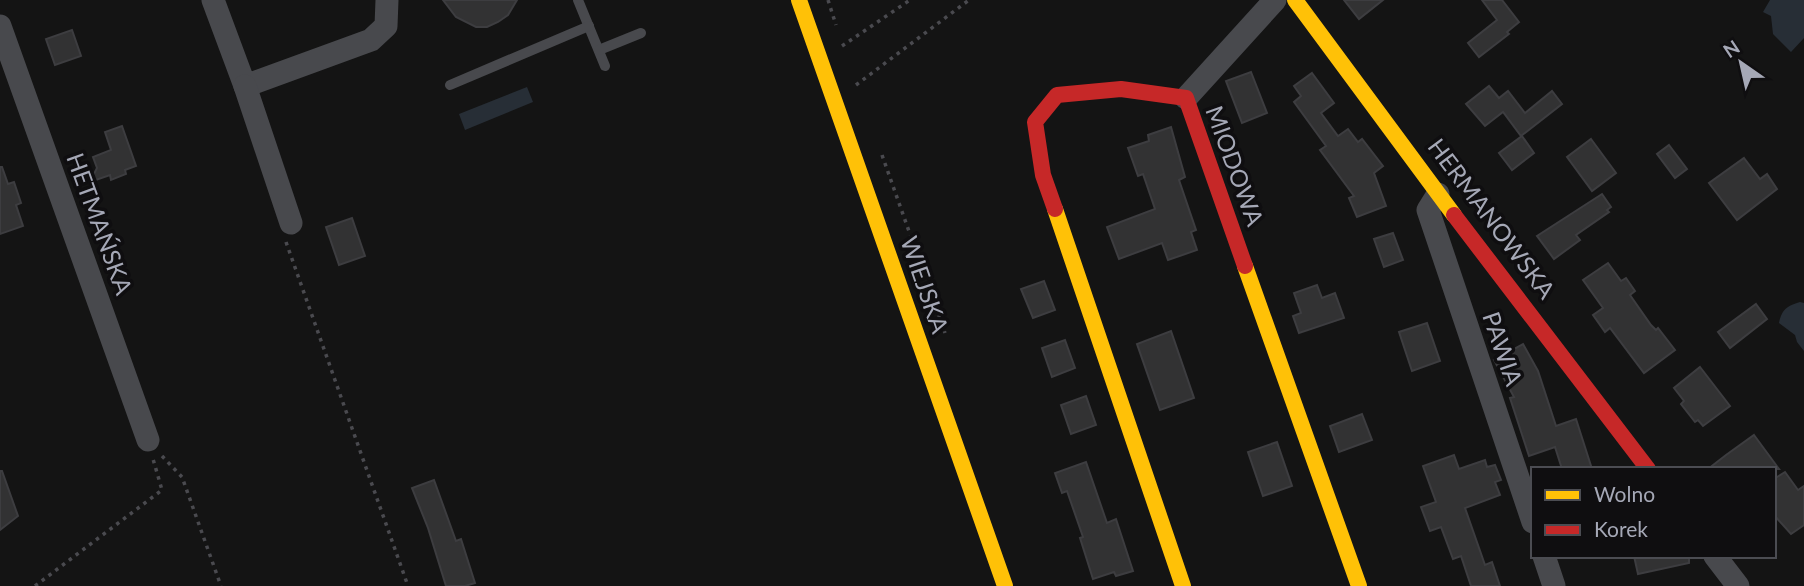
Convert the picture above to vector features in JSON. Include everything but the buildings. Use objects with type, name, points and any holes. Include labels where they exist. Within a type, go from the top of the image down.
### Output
[{"type":"street","points":[[213,0],[245,86],[288,229]]},
{"type":"street","points":[[245,86],[371,40],[386,26],[387,0]]},
{"type":"street","name":"WIEJSKA","points":[[799,0],[1006,586]]},
{"type":"street","points":[[1186,98],[1275,0]]},
{"type":"street","name":"HERMANOWSKA","points":[[1295,0],[1438,194],[1646,467]]},
{"type":"street","name":"HETMAŃSKA","points":[[0,26],[148,440]]},
{"type":"street","name":"MIODOWA","points":[[1183,586],[1044,175],[1035,122],[1057,95],[1121,89],[1186,98],[1359,586]]},
{"type":"street","name":"PAWIA","points":[[1438,194],[1428,210],[1531,516]]},
{"type":"street","points":[[1545,558],[1554,586]]},
{"type":"street","points":[[1717,558],[1738,586]]},
{"type":"lane","points":[[578,0],[605,66]]},
{"type":"lane","points":[[450,85],[589,26]]},
{"type":"lane","points":[[599,50],[641,33]]},
{"type":"path","points":[[842,45],[910,0]]},
{"type":"path","points":[[851,89],[969,0]]},
{"type":"path","points":[[288,229],[408,586]]},
{"type":"path","points":[[35,586],[162,490],[148,440]]},
{"type":"path","points":[[148,440],[182,477],[221,586]]},
{"type":"shaded area","points":[[1770,0],[1804,0],[1804,38],[1791,52],[1773,34],[1771,16],[1763,12]]},
{"type":"shaded area","points":[[527,87],[533,102],[465,130],[459,114]]},
{"type":"shaded area","points":[[1800,302],[1804,303],[1804,351],[1795,335],[1779,323],[1786,309]]},
{"type":"traffic: slow","points":[[799,0],[1005,586]]},
{"type":"traffic: slow","points":[[1295,0],[1454,215]]},
{"type":"traffic: slow","points":[[1055,209],[1183,586]]},
{"type":"traffic: slow","points":[[1245,266],[1359,586]]},
{"type":"traffic: jam","points":[[1055,209],[1043,175],[1035,122],[1057,95],[1121,89],[1186,98],[1245,266]]},
{"type":"traffic: jam","points":[[1454,215],[1646,467]]}]
